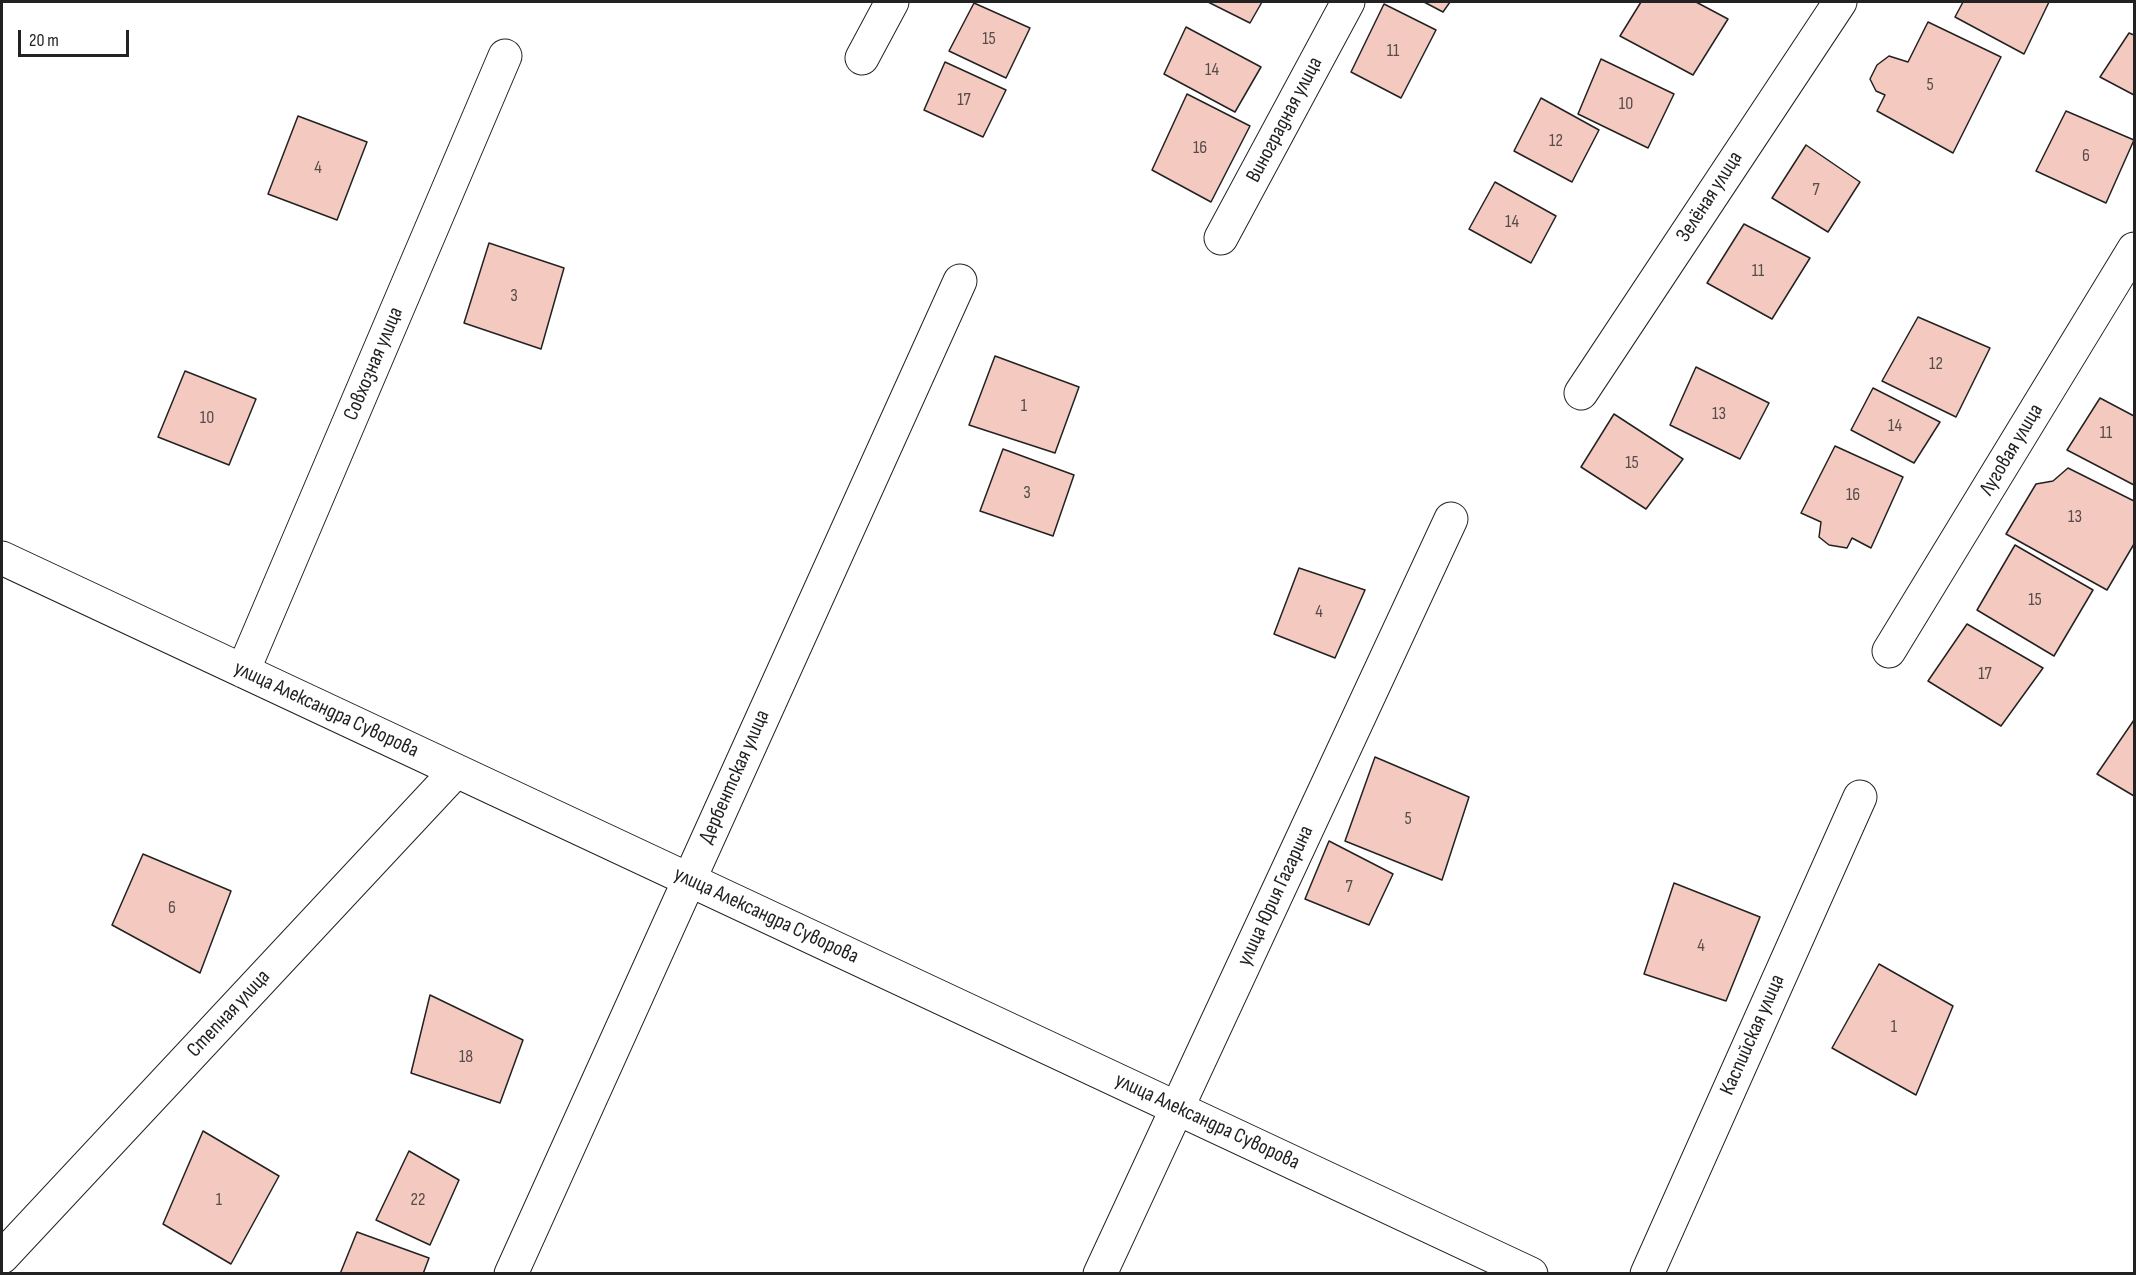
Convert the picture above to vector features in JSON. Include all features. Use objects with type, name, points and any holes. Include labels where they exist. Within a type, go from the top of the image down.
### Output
[{"type":"street","points":[[862,58],[892,2]]},
{"type":"street","name":"Виноградная улица","points":[[1221,238],[1348,2]]},
{"type":"street","name":"Зелёная улица","points":[[1581,393],[1840,2]]},
{"type":"street","name":"Совхозная улица","points":[[243,671],[505,56]]},
{"type":"street","name":"Луговая улица","points":[[1889,651],[2134,249]]},
{"type":"street","name":"Дербентская улица","points":[[511,1274],[960,281]]},
{"type":"street","name":"улица Юрия Гагарина","points":[[1100,1274],[1451,519]]},
{"type":"street","name":"улица Александра Суворова","points":[[2,558],[1531,1274]]},
{"type":"street","name":"Степная улица","points":[[2,1257],[456,771]]},
{"type":"street","name":"Каспийская улица","points":[[1647,1274],[1860,797]]},
{"type":"building","points":[[1208,2],[1262,2],[1250,23]]},
{"type":"building","points":[[1424,2],[1450,2],[1443,12]]},
{"type":"building","points":[[1641,2],[1696,2],[1728,19],[1693,75],[1620,36]]},
{"type":"building","points":[[1963,2],[2049,2],[2024,54],[1955,17]]},
{"type":"building","points":[[974,3],[1030,28],[1006,78],[949,51]]},
{"type":"building","points":[[1384,4],[1436,30],[1401,98],[1351,72]]},
{"type":"building","points":[[1928,22],[2001,57],[1953,153],[1877,111],[1885,95],[1876,91],[1870,79],[1877,65],[1889,56],[1908,62]]},
{"type":"building","points":[[1186,27],[1261,67],[1235,112],[1164,74]]},
{"type":"building","points":[[2129,33],[2134,35],[2134,95],[2100,77]]},
{"type":"building","points":[[1601,59],[1674,94],[1648,148],[1578,114]]},
{"type":"building","points":[[945,62],[1006,90],[983,137],[924,110]]},
{"type":"building","points":[[1187,94],[1250,126],[1211,202],[1152,170]]},
{"type":"building","points":[[1541,98],[1599,130],[1572,182],[1514,151]]},
{"type":"building","points":[[2066,111],[2134,140],[2106,203],[2036,171]]},
{"type":"building","points":[[298,116],[367,142],[337,220],[268,194]]},
{"type":"building","points":[[1806,145],[1860,182],[1828,232],[1772,198]]},
{"type":"building","points":[[1495,182],[1556,216],[1531,263],[1469,229]]},
{"type":"building","points":[[1744,224],[1810,258],[1772,319],[1707,283]]},
{"type":"building","points":[[489,243],[564,268],[541,349],[464,323]]},
{"type":"building","points":[[1918,317],[1990,348],[1956,417],[1882,381]]},
{"type":"building","points":[[995,356],[1079,387],[1055,453],[969,425]]},
{"type":"building","points":[[1696,367],[1769,403],[1740,459],[1670,425]]},
{"type":"building","points":[[185,371],[256,399],[229,465],[158,437]]},
{"type":"building","points":[[1873,388],[1940,422],[1914,463],[1851,430]]},
{"type":"building","points":[[2100,398],[2134,416],[2134,485],[2067,450]]},
{"type":"building","points":[[1614,414],[1683,459],[1646,509],[1581,467]]},
{"type":"building","points":[[1835,446],[1903,477],[1871,548],[1852,538],[1847,548],[1829,545],[1819,537],[1821,522],[1801,513]]},
{"type":"building","points":[[1003,449],[1074,475],[1053,536],[980,511]]},
{"type":"building","points":[[2068,468],[2134,501],[2134,544],[2107,590],[2006,534],[2036,484],[2053,481]]},
{"type":"building","points":[[2015,545],[2093,590],[2054,656],[1977,610]]},
{"type":"building","points":[[1299,568],[1365,590],[1335,658],[1274,634]]},
{"type":"building","points":[[1967,624],[2043,668],[2001,726],[1928,681]]},
{"type":"building","points":[[2134,720],[2134,796],[2097,774]]},
{"type":"building","points":[[1375,757],[1469,797],[1442,880],[1345,841]]},
{"type":"building","points":[[1329,841],[1393,874],[1369,925],[1305,899]]},
{"type":"building","points":[[143,854],[231,891],[200,973],[112,925]]},
{"type":"building","points":[[1674,883],[1760,917],[1726,1001],[1644,974]]},
{"type":"building","points":[[1879,964],[1953,1006],[1916,1095],[1832,1048]]},
{"type":"building","points":[[430,995],[523,1040],[500,1103],[411,1073]]},
{"type":"building","points":[[203,1131],[279,1176],[231,1264],[163,1224]]},
{"type":"building","points":[[409,1151],[459,1180],[430,1245],[376,1220]]},
{"type":"building","points":[[357,1232],[429,1258],[423,1274],[340,1274]]}]
